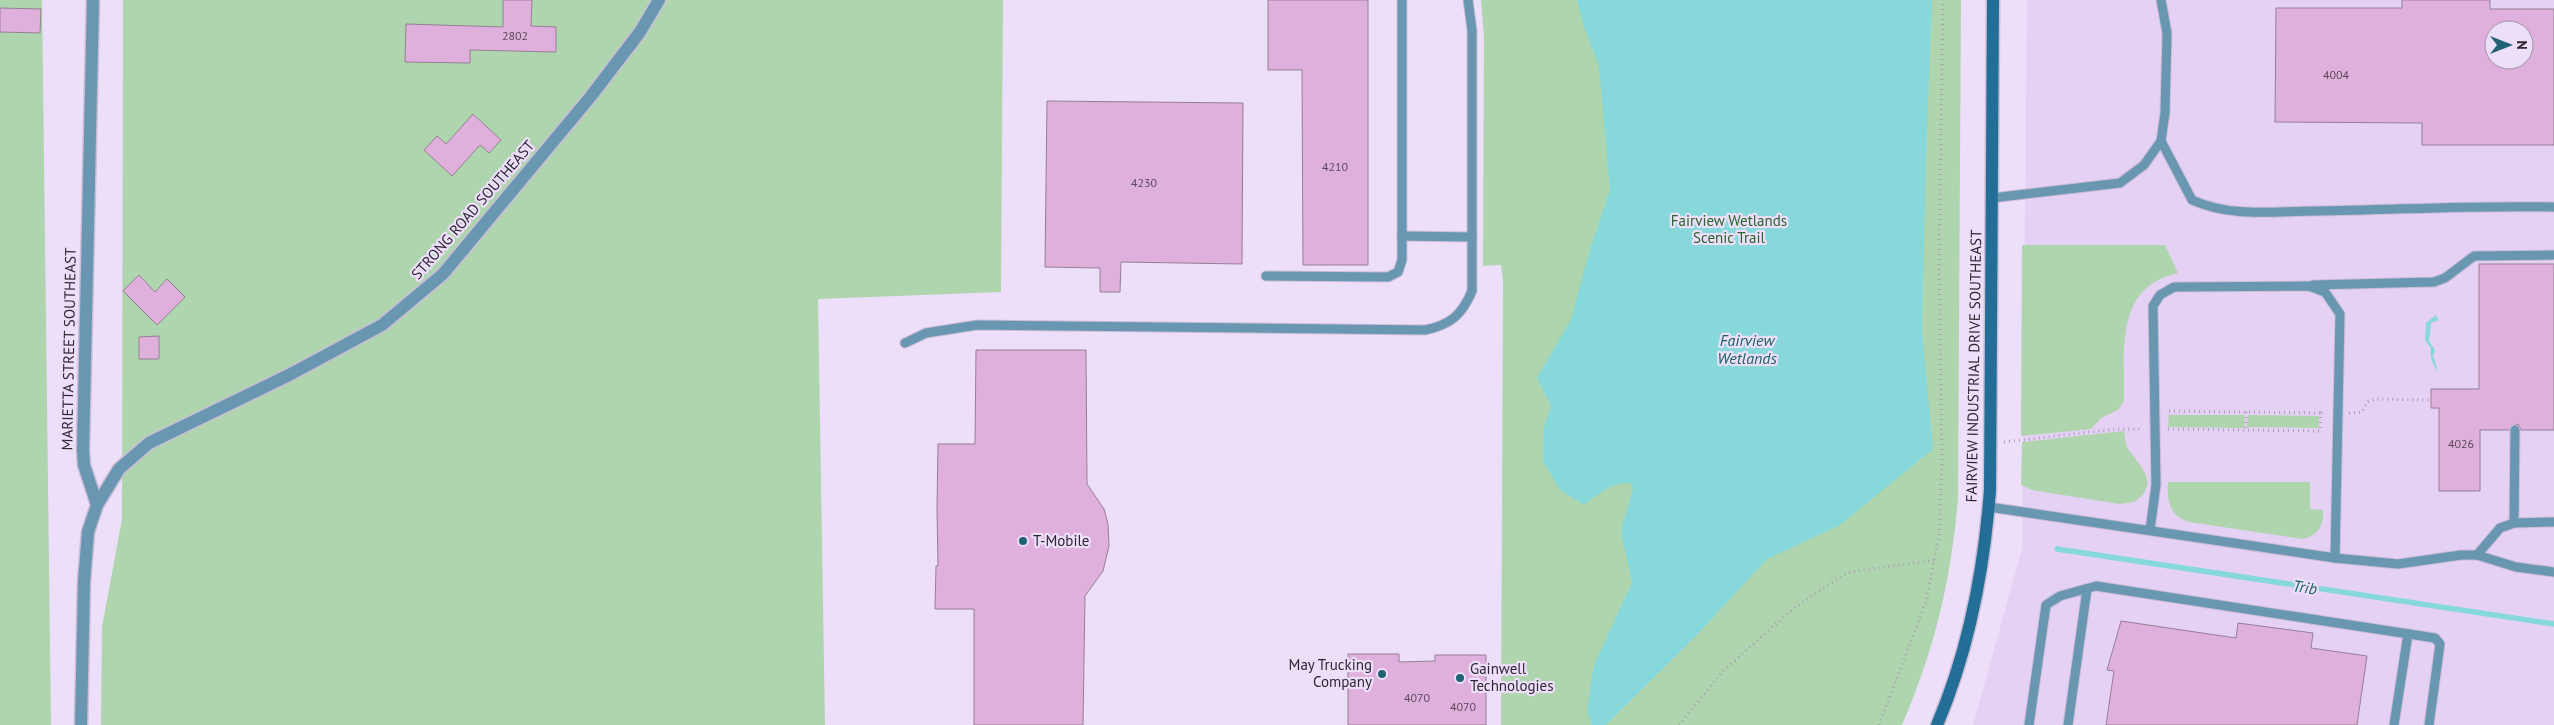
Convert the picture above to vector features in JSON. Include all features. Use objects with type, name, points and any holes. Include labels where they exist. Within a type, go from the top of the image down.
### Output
[{"type":"main road","name":"FAIRVIEW INDUSTRIAL DRIVE SOUTHEAST","points":[[1937,725],[1955,680],[1974,608],[1983,566],[1989,507],[1991,444],[1993,0]]},
{"type":"street","name":"MARIETTA STREET SOUTHEAST","points":[[93,0],[83,450],[84,465],[96,505]]},
{"type":"street","name":"STRONG ROAD SOUTHEAST","points":[[96,505],[119,469],[149,443],[359,339],[382,325],[425,291],[443,274],[587,101],[640,32],[659,0]]},
{"type":"street","points":[[81,725],[85,558],[88,532],[96,505]]},
{"type":"lane","points":[[1266,276],[1388,276],[1398,272],[1402,260],[1402,0]]},
{"type":"lane","points":[[905,343],[926,333],[978,325],[1425,330],[1440,327],[1454,320],[1466,308],[1472,291],[1472,30],[1468,0]]},
{"type":"lane","points":[[1992,198],[2120,183],[2144,165],[2161,141],[2166,114],[2167,32],[2161,0]]},
{"type":"lane","points":[[2161,141],[2192,200],[2229,211],[2252,213],[2380,210],[2460,205],[2554,207]]},
{"type":"lane","points":[[1402,236],[1472,237]]},
{"type":"lane","points":[[2150,530],[2156,485],[2153,306],[2160,295],[2174,287],[2309,286],[2434,282],[2445,278],[2474,256],[2554,255]]},
{"type":"lane","points":[[2309,286],[2325,292],[2340,314],[2335,558]]},
{"type":"lane","points":[[2514,523],[2515,430]]},
{"type":"lane","points":[[1989,507],[2335,558],[2398,564],[2461,555],[2477,555],[2516,567],[2554,572]]},
{"type":"lane","points":[[2477,555],[2500,528],[2514,523],[2554,522]]},
{"type":"lane","points":[[2028,725],[2046,605],[2060,596],[2096,586],[2435,638],[2440,644],[2428,725]]},
{"type":"lane","points":[[2068,725],[2087,589]]},
{"type":"lane","points":[[2394,725],[2408,634]]},
{"type":"path","points":[[1879,725],[1926,602],[1939,536],[1942,466],[1939,258],[1943,0]]},
{"type":"path","points":[[2169,411],[2358,414],[2362,412],[2366,402],[2376,399],[2430,400]]},
{"type":"path","points":[[2246,412],[2246,430]]},
{"type":"path","points":[[1991,444],[2116,429],[2320,431],[2321,413]]},
{"type":"path","points":[[1679,725],[1722,672],[1794,608],[1836,580],[1850,572],[1934,560]]},
{"type":"shaded area","points":[[2027,0],[2554,0],[2554,725],[1973,725],[2022,549]]},
{"type":"green space","points":[[0,0],[42,0],[51,725],[0,725]]},
{"type":"green space","points":[[123,0],[1003,0],[1001,292],[818,299],[825,725],[101,725],[102,627],[122,519]]},
{"type":"green space","name":"Fairview Wetlands Scenic Trail","points":[[1481,0],[1961,0],[1958,498],[1951,558],[1940,614],[1924,669],[1902,725],[1501,725],[1503,280],[1501,265],[1483,266],[1484,37]]},
{"type":"green space","points":[[2022,245],[2165,245],[2178,273],[2157,280],[2143,292],[2133,306],[2127,324],[2125,342],[2124,401],[2118,410],[2101,418],[2091,429],[2021,436]]},
{"type":"green space","points":[[2169,415],[2244,415],[2245,428],[2168,427]]},
{"type":"green space","points":[[2248,415],[2319,416],[2319,428],[2247,427]]},
{"type":"green space","points":[[2124,431],[2128,448],[2143,469],[2147,482],[2142,495],[2134,502],[2119,504],[2032,490],[2021,485],[2022,442]]},
{"type":"green space","points":[[2168,482],[2310,482],[2310,509],[2323,510],[2323,520],[2317,532],[2303,539],[2189,522],[2177,516],[2173,511],[2169,501]]},
{"type":"water","name":"Fairview Wetlands","points":[[1577,0],[1932,0],[1922,332],[1933,449],[1840,525],[1767,559],[1696,636],[1606,725],[1592,725],[1587,711],[1594,665],[1632,583],[1621,531],[1633,489],[1632,484],[1619,484],[1606,489],[1584,505],[1560,490],[1543,461],[1544,428],[1551,406],[1537,378],[1571,320],[1589,253],[1610,190],[1599,66],[1584,27]]},
{"type":"water","points":[[2436,315],[2438,320],[2431,323],[2429,341],[2435,350],[2433,356],[2438,371],[2432,360],[2431,348],[2425,340],[2426,323]]},
{"type":"building","points":[[503,0],[532,0],[531,26],[556,27],[556,52],[470,50],[470,63],[405,62],[406,24],[503,27]]},
{"type":"building","points":[[1268,0],[1368,0],[1368,265],[1303,265],[1302,70],[1268,70]]},
{"type":"building","points":[[2402,0],[2490,0],[2490,9],[2554,9],[2554,145],[2422,145],[2422,123],[2275,122],[2276,8],[2402,8]]},
{"type":"building","points":[[0,8],[41,9],[40,33],[0,32]]},
{"type":"building","points":[[1047,101],[1243,103],[1242,264],[1121,262],[1120,292],[1100,292],[1100,268],[1045,267]]},
{"type":"building","points":[[473,114],[501,140],[489,153],[480,145],[452,176],[424,150],[437,136],[446,144]]},
{"type":"building","points":[[2479,264],[2554,264],[2554,430],[2521,430],[2519,425],[2515,424],[2509,430],[2480,430],[2480,491],[2439,491],[2439,408],[2431,408],[2431,389],[2479,389]]},
{"type":"building","points":[[139,275],[155,292],[167,279],[185,297],[157,325],[123,291]]},
{"type":"building","points":[[159,336],[159,359],[139,359],[139,337]]},
{"type":"building","name":"T-Mobile","points":[[976,350],[1086,350],[1087,484],[1104,509],[1108,524],[1109,546],[1103,571],[1085,596],[1083,725],[974,725],[974,609],[935,609],[936,566],[938,566],[938,444],[975,444]]},
{"type":"building","points":[[2121,621],[2236,638],[2238,623],[2313,633],[2311,648],[2367,656],[2357,725],[2106,725],[2114,671],[2107,670]]},
{"type":"building","points":[[1348,654],[1399,654],[1399,662],[1435,661],[1435,655],[1486,655],[1486,725],[1348,725]]},
{"type":"waterway","name":"Trib","points":[[2057,549],[2554,624]]},
{"type":"place","name":"T-Mobile","points":[[1023,541]]},
{"type":"place","name":"May Trucking Company","points":[[1382,674]]},
{"type":"place","name":"Gainwell Technologies","points":[[1460,678]]}]
